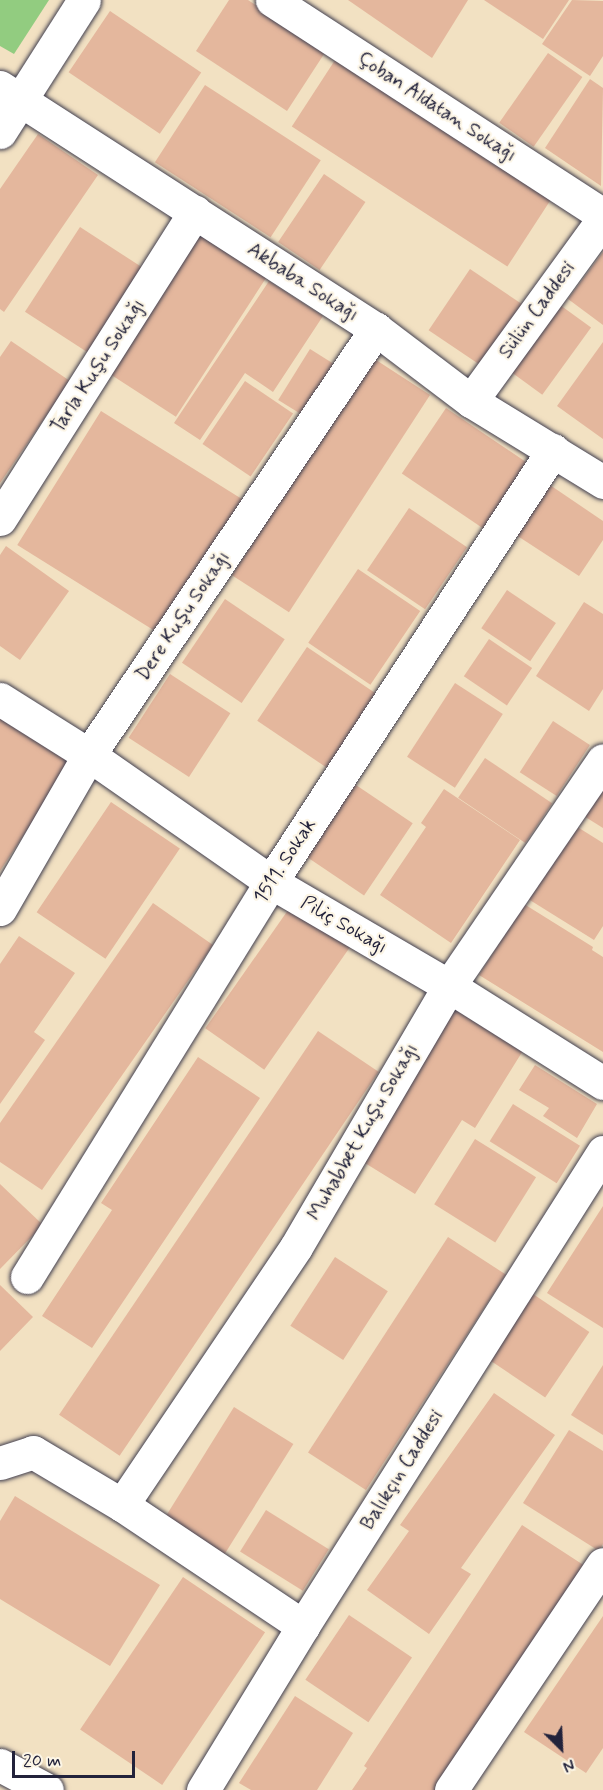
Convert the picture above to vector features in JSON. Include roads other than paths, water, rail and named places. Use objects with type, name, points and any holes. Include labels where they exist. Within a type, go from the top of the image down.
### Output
[{"type":"street","points":[[0,132],[11,94],[84,0]]},
{"type":"street","name":"Çoban Aldatan Sokağı","points":[[272,0],[603,217]]},
{"type":"street","name":"Akbaba Sokağı","points":[[11,94],[376,329],[471,401],[603,482]]},
{"type":"street","name":"Tarla Kuşu Sokağı","points":[[0,519],[195,212]]},
{"type":"street","name":"Sülün Caddesi","points":[[471,401],[603,217]]},
{"type":"street","name":"Dere Kuşu Sokağı","points":[[0,909],[89,755],[376,329]]},
{"type":"street","name":"1511. Sokak","points":[[27,1277],[271,882],[553,450]]},
{"type":"street","name":"Piliç Sokağı","points":[[0,699],[89,755],[271,882],[449,986],[603,1083]]},
{"type":"street","name":"Muhabbet Kuşu Sokağı","points":[[122,1505],[296,1247],[449,986],[603,760]]},
{"type":"street","name":"Balıkçın Caddesi","points":[[203,1790],[303,1626],[603,1152]]},
{"type":"street","points":[[0,1463],[33,1452],[122,1505],[303,1626]]},
{"type":"street","points":[[451,1790],[603,1564]]},
{"type":"street","points":[[0,1765],[47,1790]]}]
